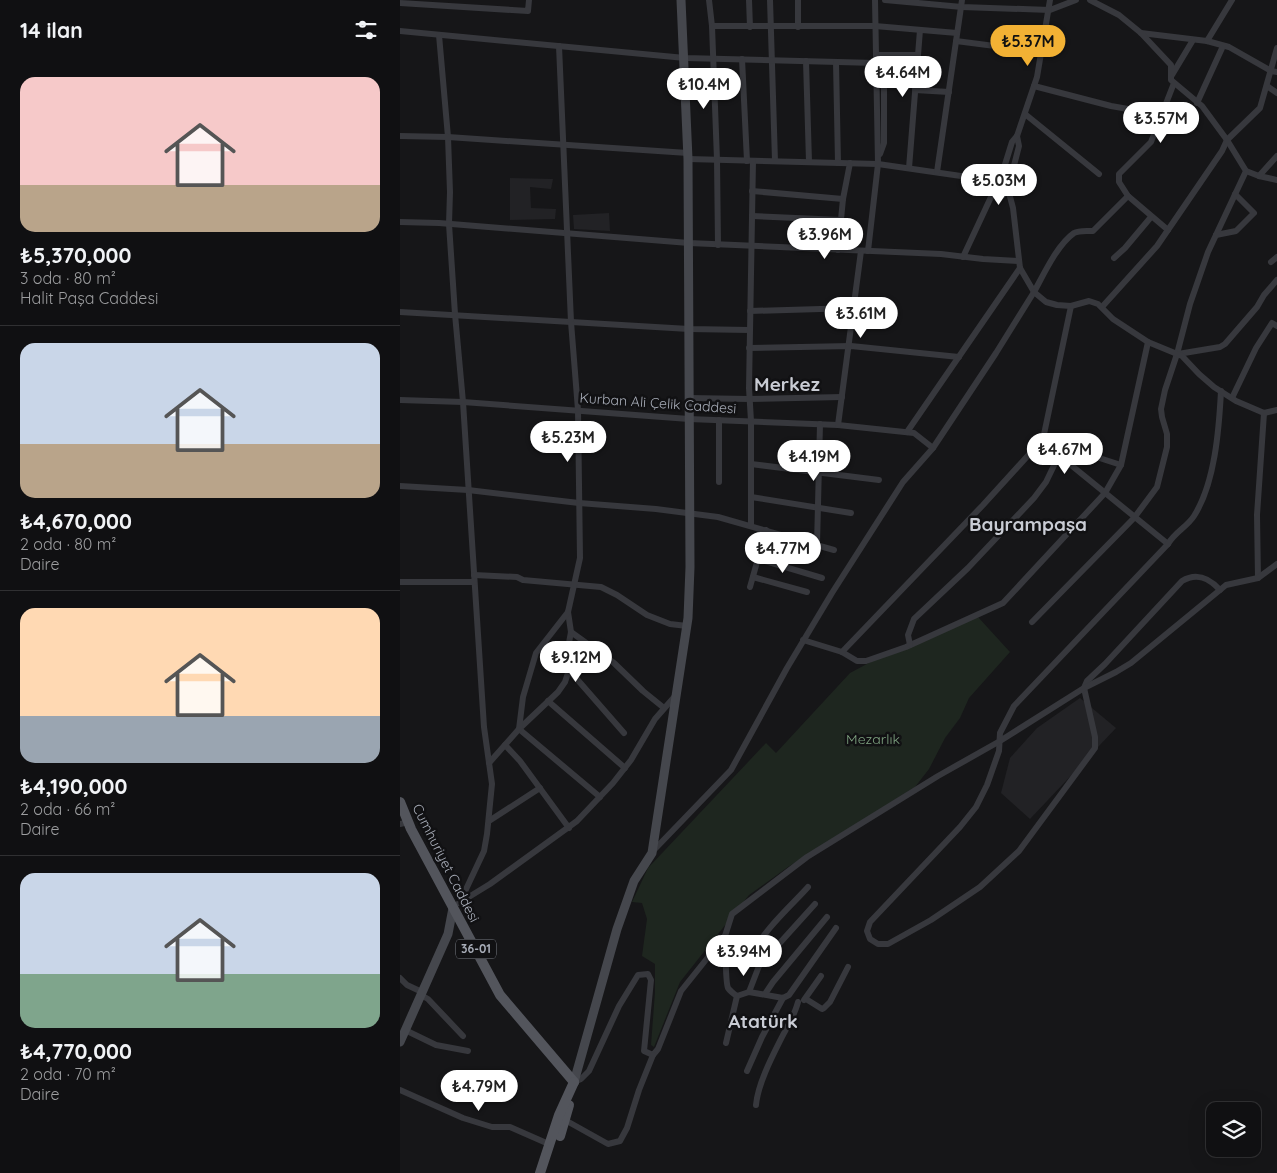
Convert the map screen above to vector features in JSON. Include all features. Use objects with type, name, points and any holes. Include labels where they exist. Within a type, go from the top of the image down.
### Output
[{"type":"main road","points":[[548,1173],[565,1120],[618,929],[634,882],[652,853],[687,626],[690,567],[689,243],[685,58],[681,0]]},
{"type":"main road","name":"Cumhuriyet Caddesi","points":[[400,802],[404,823],[457,905],[500,995],[574,1082]]},
{"type":"main road","points":[[400,1042],[448,934],[457,905]]},
{"type":"main road","points":[[540,1173],[551,1145],[559,1116],[574,1082]]},
{"type":"street","points":[[400,3],[417,2],[528,11],[529,0]]},
{"type":"street","points":[[709,0],[712,26],[717,160],[718,245]]},
{"type":"street","points":[[749,0],[750,27]]},
{"type":"street","points":[[770,0],[775,161]]},
{"type":"street","points":[[798,0],[798,27]]},
{"type":"street","points":[[838,424],[854,308],[865,251],[878,161],[875,0]]},
{"type":"street","points":[[885,0],[1050,10],[1076,0]]},
{"type":"street","points":[[963,257],[990,197],[997,188],[1012,142],[1017,136],[1025,114],[1042,52],[1050,10],[1050,0]]},
{"type":"street","points":[[1090,0],[1119,15],[1141,34],[1171,65],[1171,80],[1197,103],[1227,140],[1246,170],[1259,176],[1277,180]]},
{"type":"street","points":[[1207,41],[1232,0]]},
{"type":"street","points":[[938,172],[962,4]]},
{"type":"street","points":[[712,26],[875,26],[958,33]]},
{"type":"street","points":[[908,168],[920,30]]},
{"type":"street","points":[[400,31],[685,58],[836,62],[876,67],[884,71],[916,74]]},
{"type":"street","points":[[1141,34],[1207,41],[1229,47],[1274,72]]},
{"type":"street","points":[[440,35],[448,137],[449,224],[454,314],[463,402],[484,727],[492,784],[484,851],[457,905]]},
{"type":"street","points":[[1171,76],[1193,40]]},
{"type":"street","points":[[956,41],[1042,52]]},
{"type":"street","points":[[490,763],[519,729],[558,692],[565,682],[569,670],[568,648],[571,632],[568,612],[580,558],[578,410],[566,233],[559,46]]},
{"type":"street","points":[[1197,103],[1223,46]]},
{"type":"street","points":[[1102,307],[1149,256],[1222,151],[1227,140],[1260,108],[1274,72],[1277,48]]},
{"type":"street","points":[[876,55],[918,55]]},
{"type":"street","points":[[742,59],[752,191],[749,330],[751,526]]},
{"type":"street","points":[[806,61],[809,162]]},
{"type":"street","points":[[836,62],[838,163]]},
{"type":"street","points":[[878,161],[884,143],[884,71]]},
{"type":"street","points":[[1168,230],[1128,196],[1119,182],[1119,174],[1151,142],[1174,83]]},
{"type":"street","points":[[1034,86],[1111,106],[1162,115]]},
{"type":"street","points":[[1267,86],[1277,92]]},
{"type":"street","points":[[914,90],[949,92]]},
{"type":"street","points":[[1025,114],[1099,174]]},
{"type":"street","points":[[400,136],[448,137],[564,145],[717,160],[838,163],[878,161],[908,168],[961,176],[997,188]]},
{"type":"street","points":[[997,188],[998,194],[1002,196],[1008,190],[1019,146],[1017,136]]},
{"type":"street","points":[[1259,176],[1277,156]]},
{"type":"street","points":[[838,250],[843,199],[850,163]]},
{"type":"street","points":[[1032,622],[1134,518],[1152,495],[1160,478],[1168,440],[1161,409],[1165,390],[1190,304],[1208,252],[1246,170]]},
{"type":"street","points":[[1008,190],[1013,208],[1019,264],[1034,292],[1041,299],[1051,304],[1071,306],[1089,302],[1102,307],[1113,319],[1148,342],[1182,356],[1199,374],[1232,398],[1264,413],[1277,410]]},
{"type":"street","points":[[752,191],[843,199]]},
{"type":"street","points":[[1216,235],[1236,231],[1254,213],[1235,194]]},
{"type":"street","points":[[652,853],[731,770],[803,640],[903,482],[933,448],[996,353],[1059,250],[1078,231],[1093,230],[1128,196]]},
{"type":"street","points":[[752,216],[841,220]]},
{"type":"street","points":[[1114,258],[1151,217]]},
{"type":"street","points":[[400,222],[449,224],[718,245],[940,254],[1019,264]]},
{"type":"street","points":[[933,448],[910,432],[1019,264]]},
{"type":"street","points":[[1177,354],[1220,347],[1225,344],[1257,307],[1264,295],[1277,280]]},
{"type":"street","points":[[842,652],[983,505],[1043,439],[1071,306]]},
{"type":"street","points":[[750,311],[854,308]]},
{"type":"street","points":[[400,312],[689,329],[749,330]]},
{"type":"street","points":[[1232,398],[1261,340],[1272,323],[1277,326]]},
{"type":"street","points":[[803,640],[842,652],[854,660],[862,661],[910,646],[1003,602],[1105,493],[1122,465],[1148,342]]},
{"type":"street","points":[[749,348],[850,346],[959,357]]},
{"type":"street","points":[[1220,590],[1211,581],[1200,576],[1182,581],[1086,682],[1084,688],[1095,738],[1095,748],[1019,851],[1008,863],[974,893],[931,920],[888,944],[873,942],[867,931],[870,922],[960,827],[976,807],[987,785],[1000,750],[1000,732],[1019,699],[1168,544],[1175,533],[1193,519],[1203,496],[1218,436],[1221,391]]},
{"type":"street","points":[[689,398],[842,397]]},
{"type":"street","name":"Kurban Ali Çelik Caddesi","points":[[400,400],[463,402],[689,419],[838,424],[910,432]]},
{"type":"street","points":[[1258,578],[1257,515],[1264,413]]},
{"type":"street","points":[[719,420],[719,482]]},
{"type":"street","points":[[817,545],[820,424]]},
{"type":"street","points":[[1043,439],[1058,456],[1168,544]]},
{"type":"street","points":[[1043,439],[1122,465]]},
{"type":"street","points":[[910,646],[908,635],[914,619],[968,568],[1034,498],[1046,482],[1058,456]]},
{"type":"street","points":[[751,464],[879,480]]},
{"type":"street","points":[[400,486],[468,490],[718,517],[834,550]]},
{"type":"street","points":[[751,497],[851,513]]},
{"type":"street","points":[[750,587],[766,530]]},
{"type":"street","points":[[758,559],[822,578]]},
{"type":"street","points":[[565,1120],[608,1144],[620,1141],[628,1128],[639,1090],[681,991],[725,936],[732,914],[807,857],[1084,688],[1131,663],[1220,590],[1231,584],[1258,578],[1277,564]]},
{"type":"street","points":[[400,582],[517,576],[523,580],[588,585],[605,588],[647,615],[670,624],[687,626]]},
{"type":"street","points":[[753,577],[807,592]]},
{"type":"street","points":[[519,729],[523,697],[536,653],[568,612]]},
{"type":"street","points":[[571,632],[614,663],[664,708]]},
{"type":"street","points":[[569,670],[624,732]]},
{"type":"street","points":[[457,905],[490,884],[577,821],[625,768],[655,719],[676,694]]},
{"type":"street","points":[[548,701],[625,768]]},
{"type":"street","points":[[519,729],[600,797]]},
{"type":"street","points":[[505,745],[520,761],[569,828]]},
{"type":"street","points":[[488,821],[540,788]]},
{"type":"street","points":[[759,966],[755,958],[755,950],[766,933],[808,887]]},
{"type":"street","points":[[749,992],[759,966],[815,904]]},
{"type":"street","points":[[765,994],[827,917]]},
{"type":"street","points":[[737,996],[749,992],[782,998],[789,995],[836,928]]},
{"type":"street","points":[[725,936],[727,953],[726,982],[728,988],[737,996]]},
{"type":"street","points":[[806,999],[824,1008],[830,1002],[848,967]]},
{"type":"street","points":[[574,1082],[581,1079],[589,1071],[619,1006],[638,974],[648,974],[651,980],[644,1051],[653,1055]]},
{"type":"street","points":[[798,1002],[806,999],[821,976]]},
{"type":"street","points":[[400,978],[406,985],[422,993],[463,1036]]},
{"type":"street","points":[[789,995],[798,1002]]},
{"type":"street","points":[[726,1043],[737,996]]},
{"type":"street","points":[[748,1071],[762,1037],[782,998]]},
{"type":"street","points":[[756,1105],[757,1094],[798,1002]]},
{"type":"street","points":[[405,1030],[436,1045],[468,1052]]},
{"type":"street","points":[[400,1090],[463,1118],[492,1127],[510,1127],[551,1145]]},
{"type":"shaded area","points":[[510,178],[553,179],[551,189],[530,187],[531,208],[556,209],[555,219],[510,220]]},
{"type":"shaded area","points":[[609,213],[610,231],[574,229],[573,215]]},
{"type":"shaded area","points":[[1080,698],[1116,728],[1030,819],[1001,793],[1010,758],[1037,728]]},
{"type":"green space","name":"Mezarlık","points":[[978,617],[1010,652],[969,698],[960,718],[945,738],[929,769],[915,787],[788,867],[749,895],[680,982],[654,1047],[651,1045],[655,964],[642,956],[647,919],[642,903],[632,902],[648,868],[766,743],[776,753],[850,673],[878,658]]},
{"type":"district","name":"Merkez","points":[[787,384]]},
{"type":"district","name":"Bayrampaşa","points":[[1028,524]]},
{"type":"district","name":"Atatürk","points":[[763,1021]]}]
